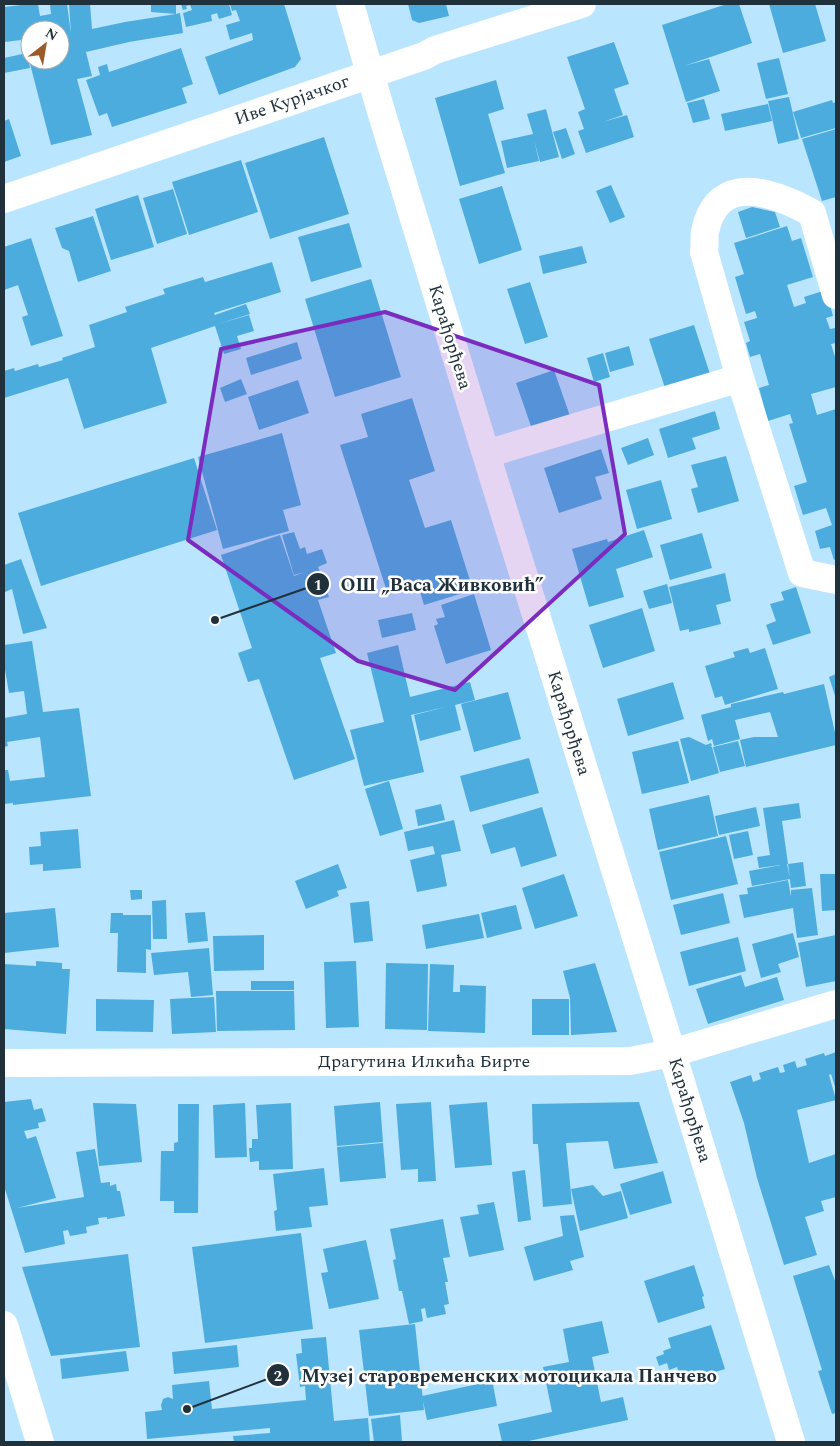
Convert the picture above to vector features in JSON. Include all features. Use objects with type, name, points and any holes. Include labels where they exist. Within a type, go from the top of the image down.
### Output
[{"type":"street","name":"Карађорђева","points":[[350,4],[486,454],[791,1442]]},
{"type":"street","name":"Иве Курјачког","points":[[4,198],[370,74],[435,50],[582,4]]},
{"type":"street","points":[[836,295],[824,215],[769,195],[746,191],[726,196],[713,211],[705,232],[704,252],[740,378],[802,573],[836,580]]},
{"type":"street","points":[[486,454],[740,378]]},
{"type":"street","name":"Драгутина Илкића Бирте","points":[[4,1062],[630,1060],[672,1053],[836,1004]]},
{"type":"street","points":[[4,1325],[40,1442]]},
{"type":"highlighted area","points":[[385,312],[599,385],[625,534],[455,690],[358,661],[188,540],[221,349]]},
{"type":"building","points":[[38,4],[40,16],[51,14],[50,4],[67,4],[69,20],[20,20],[20,40],[4,42],[4,7]]},
{"type":"building","points":[[69,4],[90,4],[92,29],[180,13],[183,33],[129,42],[86,52],[92,76],[77,79],[92,135],[51,145],[32,70],[70,70],[70,26],[71,34]]},
{"type":"building","points":[[151,4],[176,4],[176,14],[151,12]]},
{"type":"building","points":[[181,4],[229,4],[232,15],[219,19],[217,13],[211,15],[212,21],[186,27],[183,13],[192,10],[190,5],[186,6],[187,9],[183,10]]},
{"type":"building","points":[[230,4],[284,4],[301,59],[295,67],[219,95],[205,57],[253,40],[252,33],[230,40],[226,25],[240,21],[236,10],[232,11]]},
{"type":"building","points":[[408,4],[446,4],[449,16],[419,23],[412,20]]},
{"type":"building","points":[[727,4],[739,4],[752,43],[684,66],[709,59],[720,91],[686,102],[662,25]]},
{"type":"building","points":[[769,4],[815,4],[826,41],[783,53]]},
{"type":"building","points":[[614,42],[629,84],[614,89],[623,115],[603,122],[627,115],[634,137],[586,153],[578,131],[584,129],[578,112],[585,109],[567,57]]},
{"type":"building","points":[[181,48],[193,84],[182,88],[187,103],[112,127],[107,113],[99,116],[86,80],[100,75],[98,67],[107,64],[109,72]]},
{"type":"building","points":[[20,55],[20,70],[4,73],[4,58]]},
{"type":"building","points":[[779,58],[788,94],[766,99],[757,63]]},
{"type":"building","points":[[496,80],[504,109],[488,114],[505,173],[460,186],[435,98]]},
{"type":"building","points":[[789,97],[799,139],[778,144],[768,101]]},
{"type":"building","points":[[704,99],[710,119],[693,123],[687,103]]},
{"type":"building","points":[[832,100],[833,103],[836,102],[836,128],[801,138],[793,112]]},
{"type":"building","points":[[768,104],[772,121],[725,131],[721,114]]},
{"type":"building","points":[[546,109],[559,157],[540,162],[534,140],[539,161],[507,168],[501,141],[533,134],[527,114]]},
{"type":"building","points":[[9,119],[21,156],[4,162],[4,121]]},
{"type":"building","points":[[566,128],[575,154],[562,159],[553,132]]},
{"type":"building","points":[[836,129],[836,197],[822,201],[802,139]]},
{"type":"building","points":[[324,137],[349,214],[270,239],[245,163]]},
{"type":"building","points":[[241,160],[258,212],[189,235],[172,182]]},
{"type":"building","points":[[611,185],[625,217],[610,223],[596,191]]},
{"type":"building","points":[[502,186],[522,250],[479,264],[459,199]]},
{"type":"building","points":[[173,189],[187,234],[157,244],[143,198]]},
{"type":"building","points":[[138,195],[154,247],[111,260],[95,209]]},
{"type":"building","points":[[752,207],[775,212],[780,227],[746,238],[738,212]]},
{"type":"building","points":[[93,216],[111,271],[78,282],[69,251],[62,248],[55,228]]},
{"type":"building","points":[[349,223],[362,267],[311,282],[298,237]]},
{"type":"building","points":[[787,226],[792,241],[801,238],[813,277],[787,285],[794,307],[806,303],[804,297],[826,290],[833,316],[826,318],[830,329],[835,328],[836,331],[836,343],[831,344],[836,360],[836,387],[811,394],[817,415],[836,409],[836,559],[834,560],[830,547],[820,549],[815,531],[832,525],[826,508],[803,515],[794,486],[807,482],[789,424],[793,423],[790,414],[768,421],[759,388],[769,385],[760,354],[750,357],[746,343],[750,341],[744,322],[757,318],[755,311],[746,314],[735,277],[744,274],[734,243]]},
{"type":"building","points":[[31,238],[63,336],[31,346],[22,317],[28,315],[18,285],[4,290],[4,247]]},
{"type":"building","points":[[582,246],[587,263],[543,274],[539,256]]},
{"type":"building","points":[[272,262],[281,292],[214,313],[215,315],[246,304],[250,314],[218,324],[249,315],[254,331],[237,336],[241,349],[224,354],[215,326],[151,348],[167,403],[84,429],[68,378],[4,398],[4,371],[14,368],[15,371],[38,364],[39,367],[95,347],[89,325],[127,312],[125,307],[165,294],[163,289],[203,277],[205,282]]},
{"type":"building","points":[[371,279],[401,377],[335,397],[305,299]]},
{"type":"building","points":[[530,282],[548,337],[525,344],[507,289]]},
{"type":"building","points":[[694,325],[710,374],[665,388],[649,339]]},
{"type":"building","points":[[297,342],[302,359],[251,375],[246,358]]},
{"type":"building","points":[[629,346],[634,365],[610,372],[605,353]]},
{"type":"building","points":[[603,353],[610,377],[594,382],[587,358]]},
{"type":"building","points":[[554,370],[571,419],[533,432],[516,383]]},
{"type":"building","points":[[241,379],[247,394],[225,402],[220,388]]},
{"type":"building","points":[[298,380],[309,413],[259,430],[248,397]]},
{"type":"building","points":[[412,398],[435,471],[409,480],[425,528],[451,520],[473,590],[424,605],[418,585],[388,595],[340,445],[368,437],[361,414]]},
{"type":"building","points":[[715,411],[720,429],[692,438],[696,449],[668,458],[659,429]]},
{"type":"building","points":[[282,433],[301,505],[283,510],[289,531],[223,549],[198,457]]},
{"type":"building","points":[[648,438],[654,455],[628,465],[621,448]]},
{"type":"building","points":[[601,449],[609,473],[595,477],[602,499],[559,513],[544,468]]},
{"type":"building","points":[[726,456],[739,501],[698,513],[691,489],[698,487],[691,465]]},
{"type":"building","points":[[194,458],[217,530],[41,586],[18,513]]},
{"type":"building","points":[[661,480],[672,519],[637,529],[626,490]]},
{"type":"building","points":[[644,530],[653,557],[616,569],[624,597],[589,607],[572,549],[607,539],[608,542]]},
{"type":"building","points":[[294,532],[300,549],[305,547],[307,554],[322,549],[327,563],[318,567],[329,597],[318,600],[336,653],[320,658],[355,759],[294,780],[259,679],[248,682],[238,653],[252,648],[221,555],[280,535],[294,576],[305,572],[294,575],[282,535]]},
{"type":"building","points":[[702,533],[712,568],[670,580],[660,545]]},
{"type":"building","points":[[21,559],[47,628],[23,634],[12,589],[5,592],[4,588],[4,565]]},
{"type":"building","points":[[725,573],[731,601],[716,605],[721,624],[689,632],[689,629],[680,631],[669,587]]},
{"type":"building","points":[[667,584],[672,603],[649,609],[643,591]]},
{"type":"building","points":[[796,587],[811,633],[773,645],[766,625],[776,621],[770,604],[784,600],[781,592]]},
{"type":"building","points":[[474,594],[491,650],[446,664],[434,626],[438,624],[436,619],[445,617],[441,605]]},
{"type":"building","points":[[642,608],[655,651],[603,668],[589,625]]},
{"type":"building","points":[[412,613],[416,630],[382,638],[378,620]]},
{"type":"building","points":[[32,641],[43,712],[79,708],[91,796],[13,805],[13,803],[4,804],[4,770],[8,770],[10,781],[45,777],[40,737],[7,742],[8,746],[4,747],[4,718],[27,714],[24,691],[9,693],[4,664],[4,645]]},
{"type":"building","points":[[398,645],[410,697],[470,682],[475,700],[455,705],[461,730],[420,741],[414,715],[449,706],[411,715],[424,772],[364,786],[350,730],[384,722],[367,653]]},
{"type":"building","points":[[748,648],[750,653],[765,648],[778,689],[725,705],[722,696],[715,698],[705,666],[735,657],[733,652]]},
{"type":"building","points":[[836,674],[836,699],[829,677]]},
{"type":"building","points":[[673,682],[684,719],[628,736],[617,699]]},
{"type":"building","points":[[824,684],[836,737],[836,745],[746,767],[740,740],[754,737],[778,737],[770,712],[735,720],[740,739],[714,746],[712,739],[708,741],[701,715],[731,707],[731,704]]},
{"type":"building","points":[[508,692],[521,739],[474,752],[461,704]]},
{"type":"building","points":[[689,737],[706,745],[711,743],[712,746],[710,747],[712,747],[719,773],[691,781],[680,739]]},
{"type":"building","points":[[678,741],[689,783],[642,794],[632,752]]},
{"type":"building","points":[[738,741],[745,766],[720,772],[713,747]]},
{"type":"building","points":[[529,758],[539,793],[470,812],[460,776]]},
{"type":"building","points":[[389,781],[403,829],[380,836],[365,789]]},
{"type":"building","points":[[709,795],[718,836],[658,850],[649,809]]},
{"type":"building","points":[[799,803],[801,818],[782,821],[788,864],[759,868],[757,857],[770,855],[763,808]]},
{"type":"building","points":[[441,804],[445,820],[418,826],[415,810]]},
{"type":"building","points":[[542,807],[557,856],[521,867],[515,847],[491,854],[482,825]]},
{"type":"building","points":[[756,807],[760,826],[719,835],[715,816]]},
{"type":"building","points":[[454,820],[461,851],[441,855],[447,886],[417,892],[410,860],[435,854],[433,846],[408,851],[404,832]]},
{"type":"building","points":[[78,829],[81,868],[43,871],[43,864],[30,865],[29,847],[41,846],[40,832]]},
{"type":"building","points":[[748,831],[753,855],[734,859],[729,835]]},
{"type":"building","points":[[726,836],[738,884],[671,900],[659,852]]},
{"type":"building","points":[[803,862],[806,886],[791,888],[788,864]]},
{"type":"building","points":[[338,864],[347,888],[337,891],[339,896],[306,909],[295,881]]},
{"type":"building","points":[[787,864],[790,879],[752,886],[749,871]]},
{"type":"building","points":[[564,874],[578,916],[535,929],[522,888]]},
{"type":"building","points":[[820,874],[836,874],[836,910],[822,911]]},
{"type":"building","points":[[788,880],[791,897],[791,890],[812,888],[818,935],[797,938],[793,908],[744,918],[739,895],[748,894],[747,888]]},
{"type":"building","points":[[130,890],[142,890],[142,899],[131,900]]},
{"type":"building","points":[[723,893],[730,923],[681,935],[673,905]]},
{"type":"building","points":[[166,900],[167,939],[153,939],[152,901]]},
{"type":"building","points":[[369,901],[373,941],[354,943],[350,903]]},
{"type":"building","points":[[516,905],[522,929],[487,938],[481,913]]},
{"type":"building","points":[[55,908],[59,947],[4,953],[4,913]]},
{"type":"building","points":[[205,912],[208,941],[188,943],[185,913]]},
{"type":"building","points":[[111,913],[151,915],[151,950],[146,949],[146,973],[117,972],[118,933],[110,933]]},
{"type":"building","points":[[479,914],[484,938],[426,949],[422,925]]},
{"type":"building","points":[[793,933],[799,957],[778,964],[781,972],[761,978],[752,944]]},
{"type":"building","points":[[264,935],[264,970],[214,971],[213,936]]},
{"type":"building","points":[[836,935],[836,981],[806,987],[798,943]]},
{"type":"building","points":[[738,937],[746,971],[689,986],[680,952]]},
{"type":"building","points":[[209,948],[213,995],[191,997],[188,972],[154,975],[151,953]]},
{"type":"building","points":[[36,961],[62,963],[62,969],[70,969],[66,1034],[4,1029],[4,964],[36,966]]},
{"type":"building","points":[[356,961],[359,1027],[326,1028],[324,962]]},
{"type":"building","points":[[386,963],[428,964],[427,1030],[385,1029]]},
{"type":"building","points":[[595,963],[617,1032],[571,1035],[570,998],[563,971]]},
{"type":"building","points":[[430,964],[454,965],[453,992],[460,992],[460,985],[486,986],[485,1033],[428,1031]]},
{"type":"building","points":[[741,975],[745,987],[777,977],[784,1000],[708,1024],[696,989]]},
{"type":"building","points":[[251,981],[294,981],[294,990],[251,990]]},
{"type":"building","points":[[216,991],[294,991],[295,1030],[217,1031]]},
{"type":"building","points":[[214,997],[216,1032],[172,1034],[170,999]]},
{"type":"building","points":[[96,999],[154,1000],[153,1032],[96,1031]]},
{"type":"building","points":[[532,999],[569,999],[569,1035],[532,1035]]},
{"type":"building","points":[[836,1052],[836,1090],[831,1074],[829,1075],[836,1100],[797,1110],[809,1163],[836,1154],[836,1197],[821,1201],[824,1211],[805,1217],[817,1255],[784,1265],[757,1178],[744,1123],[730,1082],[751,1075],[753,1082],[761,1079],[759,1073],[778,1067],[780,1073],[785,1072],[783,1065],[795,1061],[797,1068],[807,1065],[805,1059],[824,1053],[825,1056]]},
{"type":"building","points":[[31,1099],[34,1110],[42,1108],[46,1121],[38,1123],[39,1128],[24,1131],[27,1139],[36,1136],[56,1198],[17,1208],[84,1197],[76,1152],[95,1149],[101,1183],[110,1182],[110,1186],[116,1184],[117,1191],[120,1191],[125,1216],[107,1219],[107,1217],[98,1218],[99,1224],[86,1227],[87,1233],[70,1236],[68,1230],[63,1231],[65,1244],[25,1253],[4,1186],[4,1102]]},
{"type":"building","points":[[380,1102],[383,1142],[337,1146],[334,1106]]},
{"type":"building","points":[[431,1102],[436,1181],[418,1182],[418,1169],[401,1170],[396,1104]]},
{"type":"building","points":[[487,1102],[492,1165],[455,1168],[449,1105]]},
{"type":"building","points":[[639,1102],[658,1163],[614,1169],[608,1141],[566,1143],[572,1204],[543,1207],[538,1144],[533,1144],[532,1104]]},
{"type":"building","points":[[93,1103],[136,1104],[142,1162],[99,1166]]},
{"type":"building","points":[[245,1103],[247,1157],[215,1158],[213,1105]]},
{"type":"building","points":[[291,1103],[293,1169],[259,1170],[259,1161],[250,1162],[249,1148],[252,1148],[252,1139],[258,1139],[256,1105]]},
{"type":"building","points":[[178,1104],[199,1104],[198,1213],[174,1213],[174,1201],[160,1201],[161,1151],[174,1151],[174,1143],[178,1142]]},
{"type":"building","points":[[383,1143],[386,1178],[340,1182],[337,1147]]},
{"type":"building","points":[[324,1168],[328,1205],[309,1207],[312,1227],[276,1231],[274,1211],[277,1210],[273,1174]]},
{"type":"building","points":[[525,1170],[531,1220],[518,1222],[512,1172]]},
{"type":"building","points":[[663,1171],[672,1203],[630,1215],[620,1184]]},
{"type":"building","points":[[593,1185],[603,1196],[621,1191],[628,1218],[580,1231],[571,1189]]},
{"type":"building","points":[[494,1202],[504,1250],[469,1257],[460,1217],[479,1214],[477,1205]]},
{"type":"building","points":[[574,1215],[584,1257],[570,1261],[573,1270],[534,1281],[524,1247],[563,1236],[560,1216]]},
{"type":"building","points":[[443,1219],[450,1257],[443,1258],[448,1282],[445,1282],[449,1304],[444,1305],[446,1314],[427,1318],[425,1308],[421,1309],[423,1321],[409,1324],[402,1291],[399,1291],[393,1260],[396,1259],[390,1229]]},
{"type":"building","points":[[301,1233],[313,1329],[205,1343],[192,1247]]},
{"type":"building","points":[[366,1240],[379,1299],[329,1309],[321,1273],[328,1272],[323,1249]]},
{"type":"building","points":[[128,1254],[140,1347],[51,1356],[22,1267]]},
{"type":"building","points":[[694,1265],[704,1296],[702,1297],[705,1308],[658,1323],[644,1281]]},
{"type":"building","points":[[829,1265],[836,1283],[836,1413],[832,1414],[818,1371],[822,1370],[793,1276]]},
{"type":"building","points":[[602,1321],[609,1353],[592,1357],[601,1402],[623,1397],[628,1420],[524,1442],[502,1442],[498,1424],[552,1412],[543,1367],[569,1362],[563,1329]]},
{"type":"building","points":[[415,1324],[424,1410],[369,1416],[359,1330]]},
{"type":"building","points":[[711,1325],[725,1369],[682,1382],[677,1367],[669,1370],[667,1363],[659,1366],[656,1357],[664,1354],[663,1351],[671,1348],[668,1338]]},
{"type":"building","points":[[326,1337],[334,1421],[368,1418],[370,1442],[234,1442],[233,1436],[270,1433],[270,1428],[147,1439],[145,1412],[162,1410],[163,1399],[168,1397],[173,1399],[172,1385],[209,1381],[212,1409],[306,1400],[305,1386],[300,1387],[296,1354],[302,1353],[301,1339]]},
{"type":"building","points":[[237,1345],[239,1367],[174,1374],[172,1352]]},
{"type":"building","points":[[126,1351],[129,1371],[62,1379],[60,1359]]},
{"type":"building","points":[[492,1379],[497,1406],[427,1420],[422,1396],[478,1384],[477,1382]]},
{"type":"building","points":[[400,1415],[402,1442],[374,1442],[371,1419]]},
{"type":"place","name":"ОШ „Васа Живковић”","points":[[215,620]]},
{"type":"place","name":"Музеј старовременских мотоцикала Панчево","points":[[187,1409]]}]
